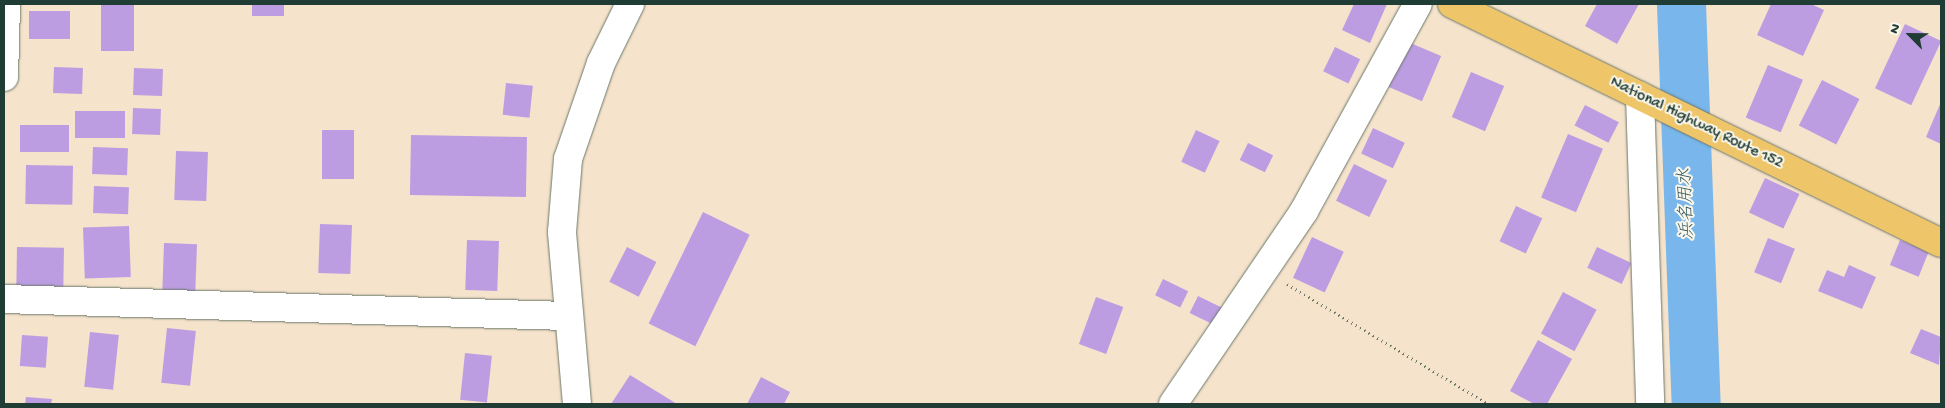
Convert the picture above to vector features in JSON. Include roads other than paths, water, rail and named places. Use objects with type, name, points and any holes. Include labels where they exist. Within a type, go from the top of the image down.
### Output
[{"type":"highway","name":"National Highway Route 152","points":[[1452,4],[1941,243]]},
{"type":"street","points":[[4,77],[6,4]]},
{"type":"street","points":[[577,404],[566,316],[562,232],[568,159],[602,62],[630,4]]},
{"type":"street","points":[[1173,404],[1304,211],[1418,4]]},
{"type":"street","points":[[1650,102],[1650,404]]},
{"type":"street","points":[[4,299],[566,316]]},
{"type":"waterway","name":"浜名用水","points":[[1681,4],[1696,404]]}]
